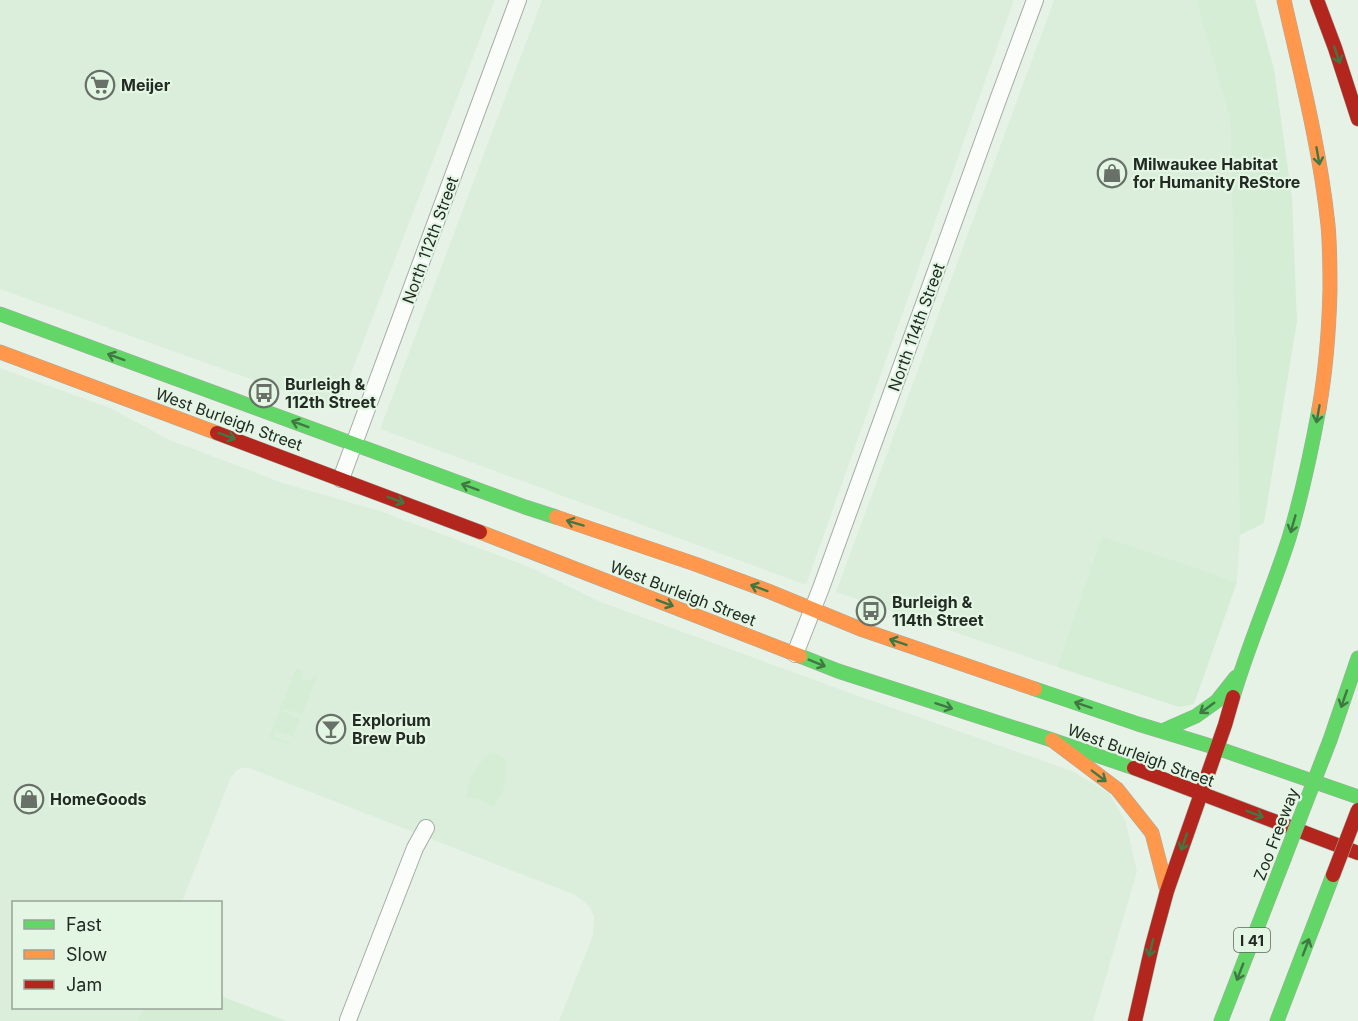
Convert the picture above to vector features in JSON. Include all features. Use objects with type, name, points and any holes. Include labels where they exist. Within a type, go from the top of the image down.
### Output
[{"type":"main road","points":[[1135,1021],[1167,891],[1289,537],[1303,488],[1324,382],[1329,341],[1328,226],[1311,118],[1284,0]]},
{"type":"main road","points":[[1317,0],[1358,119]]},
{"type":"main road","name":"West Burleigh Street","points":[[0,314],[525,507],[604,532],[768,591],[863,630],[1358,797]]},
{"type":"main road","name":"West Burleigh Street","points":[[0,352],[341,479],[868,682],[1052,740],[1170,781],[1358,854]]},
{"type":"main road","name":"Zoo Freeway","points":[[1221,1021],[1330,741],[1358,658]]},
{"type":"main road","points":[[1162,731],[1196,716],[1217,701],[1241,671]]},
{"type":"main road","points":[[1052,740],[1117,789],[1152,833],[1167,891]]},
{"type":"main road","points":[[1277,1021],[1358,810]]},
{"type":"street","name":"North 112th Street","points":[[341,479],[518,0]]},
{"type":"street","name":"North 114th Street","points":[[795,654],[1035,0]]},
{"type":"street","points":[[348,1020],[415,848],[426,828]]},
{"type":"shaded area","points":[[0,0],[495,0],[337,410],[0,289]]},
{"type":"shaded area","points":[[542,0],[1014,0],[806,585],[380,429]]},
{"type":"shaded area","points":[[1054,0],[1196,0],[1230,119],[1240,535],[1237,582],[1102,536],[1057,667],[836,592]]},
{"type":"shaded area","points":[[1196,0],[1255,0],[1274,69],[1292,198],[1297,321],[1264,523],[1240,535],[1230,119]]},
{"type":"shaded area","points":[[0,368],[110,408],[170,440],[283,483],[380,511],[527,566],[601,602],[1072,771],[1109,793],[1126,822],[1137,872],[1093,1021],[559,1021],[593,935],[594,916],[583,901],[575,895],[249,768],[242,768],[231,777],[182,901],[12,901],[12,1009],[143,1009],[138,1021],[0,1021]]},
{"type":"shaded area","points":[[1102,536],[1237,582],[1194,704],[1179,707],[1057,667]]},
{"type":"shaded area","points":[[296,668],[303,670],[301,677],[311,681],[314,675],[317,676],[302,715],[285,709],[283,711],[300,719],[293,737],[276,730],[274,736],[291,743],[290,746],[269,737]]},
{"type":"shaded area","points":[[492,752],[505,758],[506,771],[503,790],[493,807],[481,800],[467,797],[467,790],[474,772]]},
{"type":"shaded area","points":[[222,996],[286,1021],[138,1021],[143,1009],[222,1009]]},
{"type":"traffic: fast","points":[[0,314],[556,517]]},
{"type":"traffic: fast","points":[[1233,697],[1289,538],[1306,474],[1319,409]]},
{"type":"traffic: fast","points":[[800,656],[838,671],[1134,768]]},
{"type":"traffic: fast","points":[[1330,740],[1358,658]]},
{"type":"traffic: fast","points":[[1162,731],[1196,716],[1217,701],[1236,677]]},
{"type":"traffic: fast","points":[[1035,689],[1358,797]]},
{"type":"traffic: fast","points":[[1284,859],[1330,740]]},
{"type":"traffic: fast","points":[[1221,1021],[1284,859]]},
{"type":"traffic: fast","points":[[1277,1021],[1333,875]]},
{"type":"traffic: slow","points":[[1284,0],[1315,140],[1328,225],[1329,320],[1319,409]]},
{"type":"traffic: slow","points":[[0,352],[217,433]]},
{"type":"traffic: slow","points":[[556,517],[695,564],[863,630],[1035,689]]},
{"type":"traffic: slow","points":[[480,532],[800,656]]},
{"type":"traffic: slow","points":[[1052,740],[1117,789],[1152,833],[1167,891]]},
{"type":"traffic: jam","points":[[1317,0],[1358,119]]},
{"type":"traffic: jam","points":[[217,433],[480,532]]},
{"type":"traffic: jam","points":[[1135,1021],[1167,891],[1233,697]]},
{"type":"traffic: jam","points":[[1134,768],[1358,853]]},
{"type":"traffic: jam","points":[[1333,875],[1358,810]]},
{"type":"place","name":"Meijer","points":[[100,85]]},
{"type":"place","name":"Milwaukee Habitat for Humanity ReStore","points":[[1112,173]]},
{"type":"place","name":"Burleigh & 112th Street","points":[[264,393]]},
{"type":"place","name":"Burleigh & 114th Street","points":[[871,611]]},
{"type":"place","name":"Explorium Brew Pub","points":[[331,729]]},
{"type":"place","name":"HomeGoods","points":[[29,799]]}]
